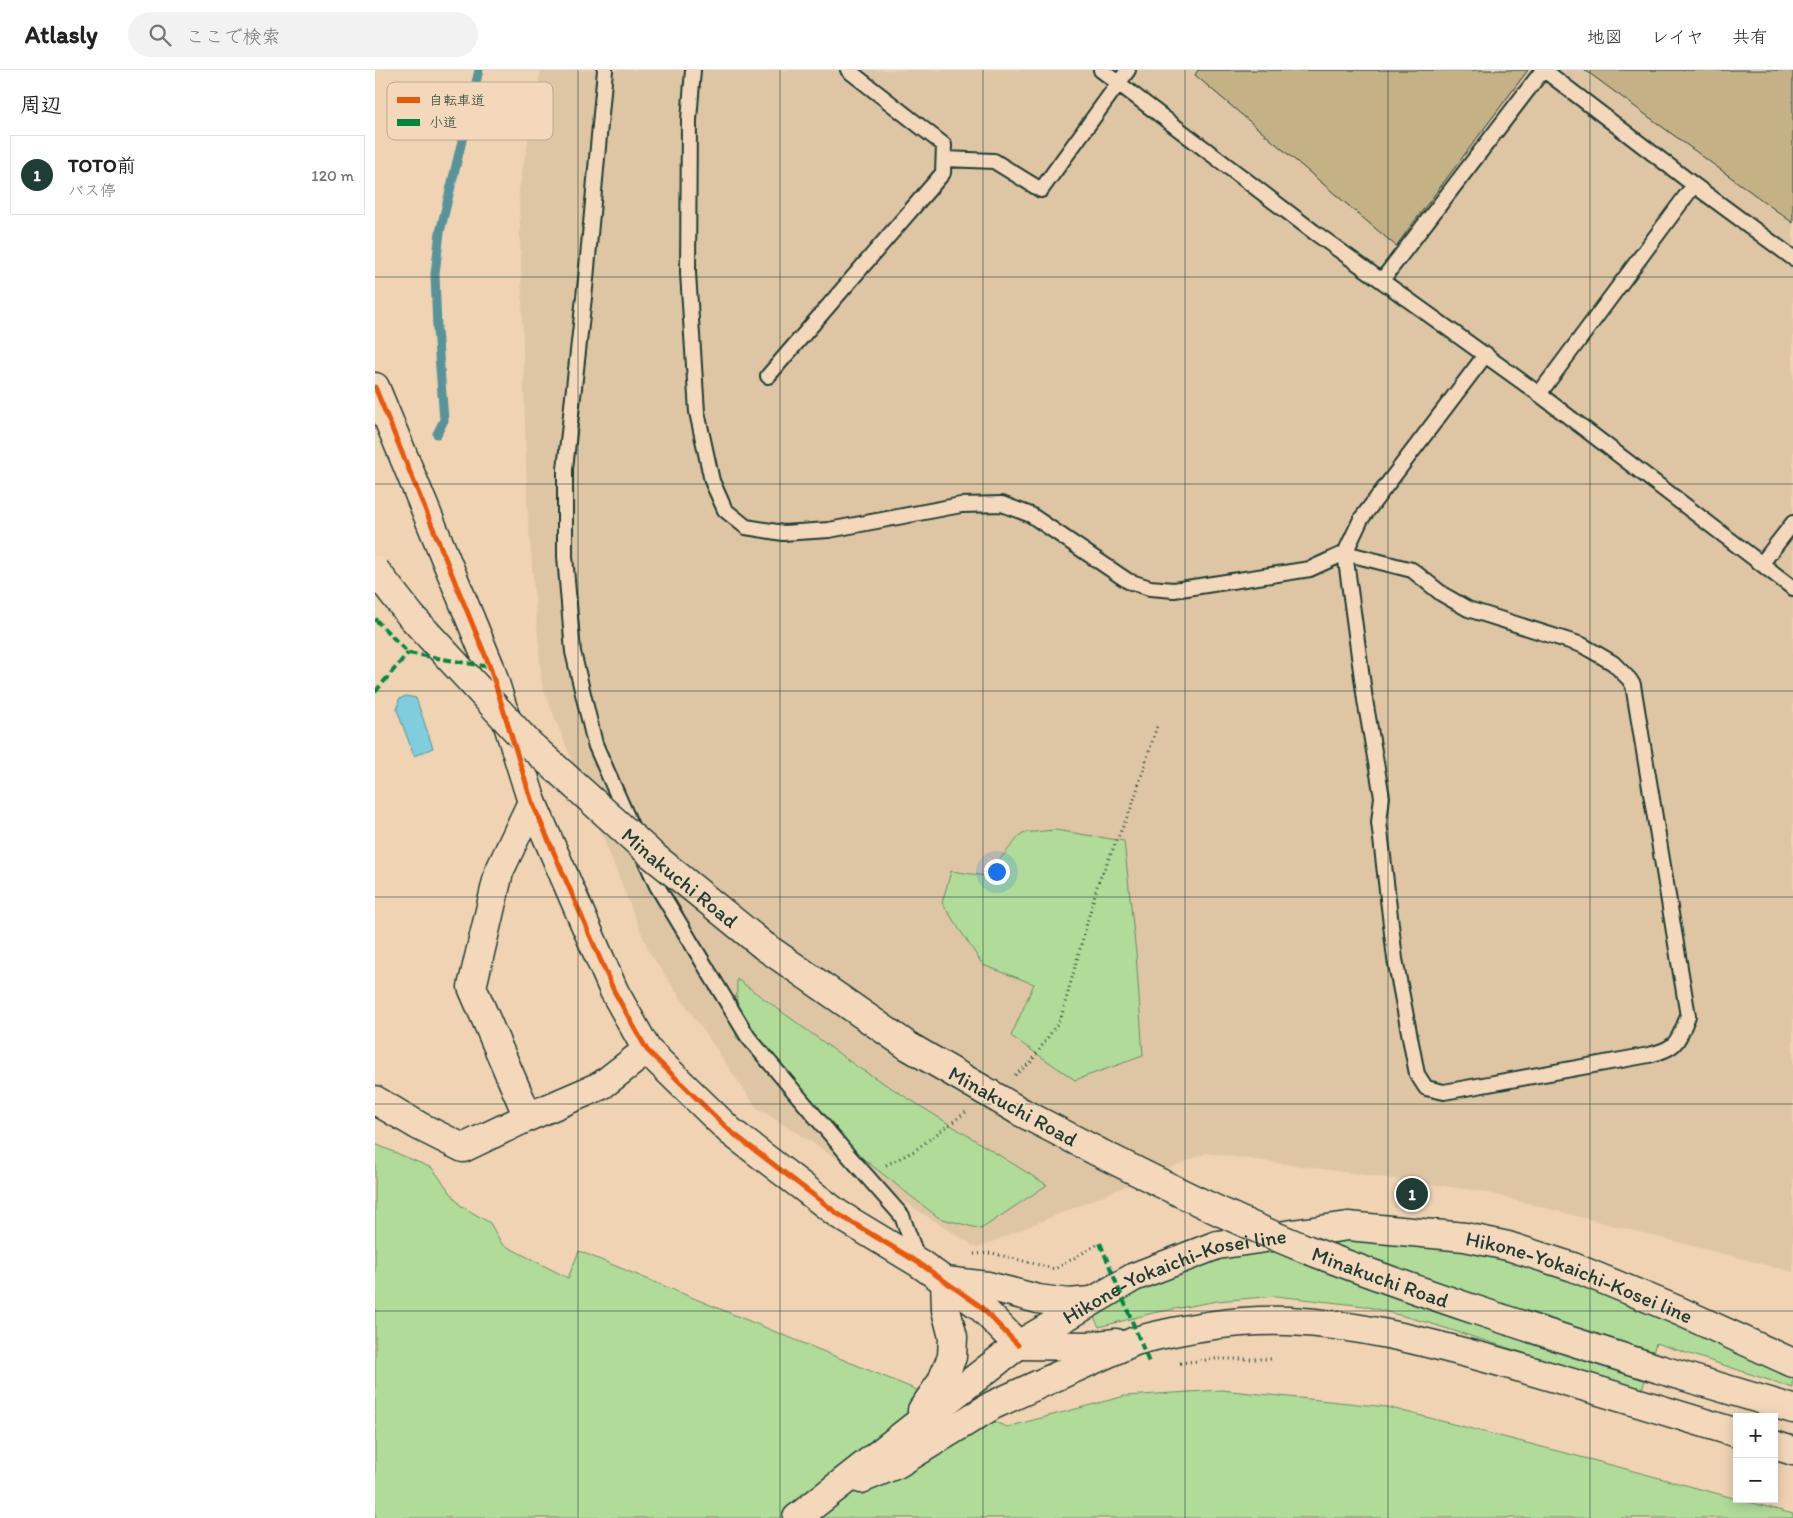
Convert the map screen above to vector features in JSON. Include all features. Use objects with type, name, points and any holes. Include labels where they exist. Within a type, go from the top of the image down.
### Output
[{"type":"main road","points":[[375,387],[490,666],[532,802],[614,991],[647,1050],[731,1131],[838,1214],[919,1263],[980,1306],[1018,1344],[1089,1346],[1135,1340]]},
{"type":"main road","name":"Minakuchi Road","points":[[375,570],[411,616],[528,743],[652,855],[763,946],[908,1046],[1021,1112],[1098,1152],[1212,1209],[1310,1250],[1448,1301],[1659,1369],[1793,1409]]},
{"type":"main road","points":[[528,1117],[472,987],[499,872],[532,802]]},
{"type":"main road","points":[[375,1100],[419,1126],[463,1148],[602,1085],[647,1050]]},
{"type":"main road","name":"Hikone-Yokaichi-Kosei line","points":[[797,1518],[910,1428],[950,1386],[1134,1277],[1217,1245],[1348,1226],[1465,1237],[1508,1246],[1573,1267],[1677,1310],[1793,1363]]},
{"type":"main road","points":[[945,1281],[988,1286],[1038,1299],[1069,1303],[1093,1300]]},
{"type":"main road","points":[[945,1281],[945,1310],[953,1337],[950,1386]]},
{"type":"main road","name":"Hikone-Yokaichi-Kosei line","points":[[831,1492],[897,1464],[993,1405],[1135,1340],[1226,1324],[1288,1321],[1375,1331],[1564,1380],[1733,1432]]},
{"type":"main road","points":[[993,1405],[1006,1386],[1018,1344]]},
{"type":"main road","points":[[1778,1446],[1793,1451]]},
{"type":"lane","points":[[605,70],[586,279],[565,469],[565,556],[573,652],[595,744],[657,886],[748,1037],[902,1216],[919,1263]]},
{"type":"lane","points":[[693,70],[689,120],[688,273],[697,412],[712,481],[725,510],[745,527],[783,533],[829,530],[961,505],[1002,504],[1031,515],[1128,581],[1151,588],[1174,590],[1310,569],[1345,553],[1412,570],[1442,594],[1468,609],[1582,645],[1613,663],[1629,679],[1633,685],[1688,1016],[1677,1042],[1666,1051],[1649,1055],[1444,1092],[1426,1088],[1417,1074],[1395,959],[1379,822],[1382,797],[1365,700],[1345,553],[1361,519],[1486,354]]},
{"type":"lane","points":[[768,376],[943,173],[944,145],[848,70]]},
{"type":"lane","points":[[1101,70],[1314,232],[1486,354],[1793,588]]},
{"type":"lane","points":[[945,159],[994,161],[1041,190],[1128,70]]},
{"type":"lane","points":[[1382,280],[1543,70],[1694,186],[1793,258]]},
{"type":"lane","points":[[1539,394],[1694,186]]},
{"type":"lane","points":[[1762,563],[1793,523]]},
{"type":"path","points":[[1011,1078],[1031,1062],[1061,1018],[1098,883],[1132,806],[1157,726]]},
{"type":"path","points":[[866,1175],[914,1151],[967,1111]]},
{"type":"path","points":[[971,1255],[992,1253],[1055,1269],[1100,1243]]},
{"type":"path","points":[[1178,1363],[1215,1359],[1274,1359]]},
{"type":"shaded area","points":[[541,70],[1793,70],[1793,1272],[1480,1191],[1206,1153],[977,1248],[756,1107],[649,952],[542,686],[527,504],[519,189],[528,140],[553,140],[553,82],[539,82]]},
{"type":"green space","points":[[1055,830],[1124,841],[1136,953],[1143,1056],[1075,1080],[1011,1036],[1034,984],[983,965],[942,903],[951,871],[986,876],[1022,833]]},
{"type":"green space","points":[[737,979],[856,1066],[1047,1185],[981,1229],[939,1218],[838,1139],[736,1037]]},
{"type":"green space","points":[[375,1144],[432,1168],[460,1205],[490,1223],[502,1244],[568,1278],[579,1251],[1007,1427],[1125,1396],[1221,1390],[1387,1407],[1733,1498],[1733,1503],[1752,1503],[1793,1514],[1793,1518],[375,1518]]},
{"type":"green space","points":[[1354,1232],[1547,1264],[1793,1366],[1793,1388],[1656,1343],[1642,1390],[1429,1323],[1365,1306],[1276,1296],[1217,1301],[1153,1313],[1099,1327],[1090,1310],[1230,1251]]},
{"type":"water","points":[[406,696],[416,698],[433,748],[414,756],[397,710],[399,699]]},
{"type":"building","points":[[1198,70],[1528,70],[1396,246],[1195,75]]},
{"type":"building","points":[[1585,70],[1793,70],[1793,223]]},
{"type":"waterway","points":[[476,82],[479,70]]},
{"type":"waterway","points":[[437,434],[444,420],[435,274],[440,232],[462,140]]},
{"type":"marked path","points":[[375,619],[408,653],[490,667]]},
{"type":"marked path","points":[[375,692],[408,653]]},
{"type":"marked path","points":[[1100,1243],[1150,1365]]},
{"type":"cycle path","points":[[375,387],[490,667],[532,802],[614,991],[647,1050],[730,1131],[838,1214],[919,1263],[980,1306],[1018,1345]]},
{"type":"place","name":"TOTO前","points":[[1412,1194]]}]
